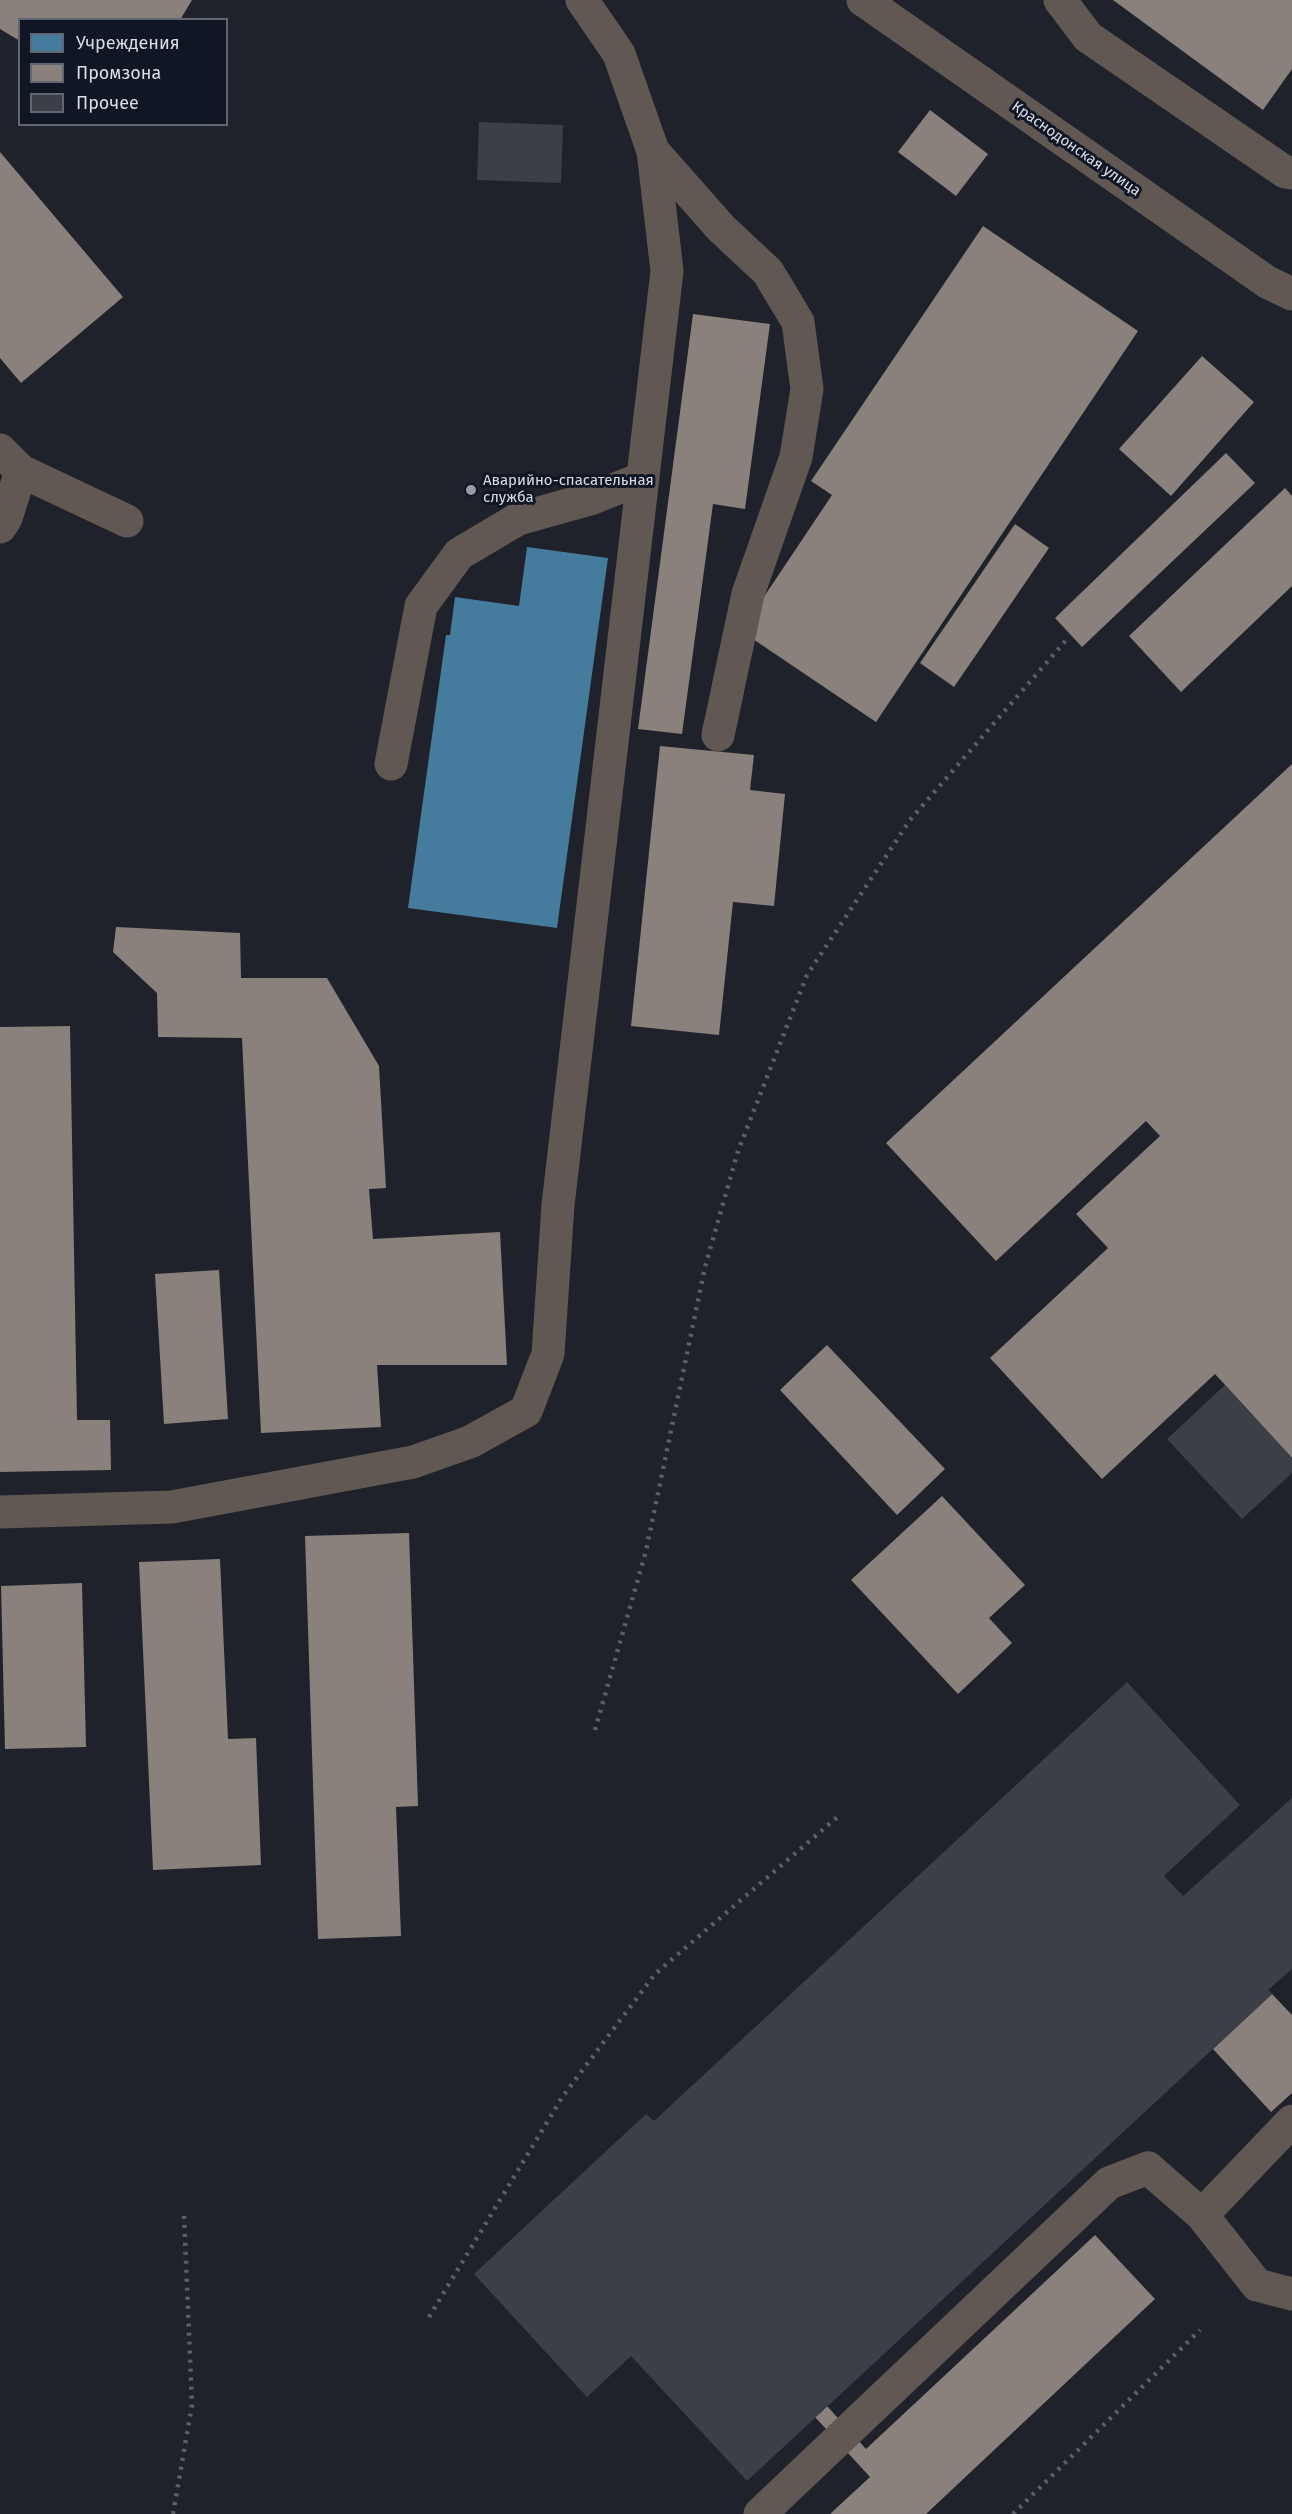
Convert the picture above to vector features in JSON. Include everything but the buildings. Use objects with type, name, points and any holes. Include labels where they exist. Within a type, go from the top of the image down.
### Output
[{"type":"street","points":[[0,1512],[172,1507],[413,1462],[470,1442],[526,1411],[548,1354],[558,1205],[667,271],[653,151],[619,54],[582,0]]},
{"type":"street","name":"Краснодонская улица","points":[[863,0],[1267,282],[1292,294]]},
{"type":"street","points":[[1060,0],[1088,37],[1285,172],[1292,172]]},
{"type":"street","points":[[653,151],[721,228],[768,272],[798,322],[807,389],[796,457],[748,594],[718,735]]},
{"type":"street","points":[[0,526],[6,518],[11,461],[127,521]]},
{"type":"street","points":[[391,764],[422,606],[459,554],[518,519],[593,498],[643,478]]},
{"type":"street","points":[[1202,2215],[1292,2121]]},
{"type":"street","points":[[760,2514],[1109,2183],[1148,2168],[1202,2215],[1257,2285],[1292,2294]]},
{"type":"railway","points":[[595,1730],[646,1551],[705,1267],[738,1151],[807,975],[910,820],[1068,638]]},
{"type":"railway","points":[[429,2317],[563,2096],[655,1974],[841,1814]]},
{"type":"railway","points":[[173,2514],[192,2405],[184,2214]]},
{"type":"railway","points":[[1013,2514],[1200,2330]]},
{"type":"place","name":"Аварийно-спасательная служба","points":[[471,490]]}]
